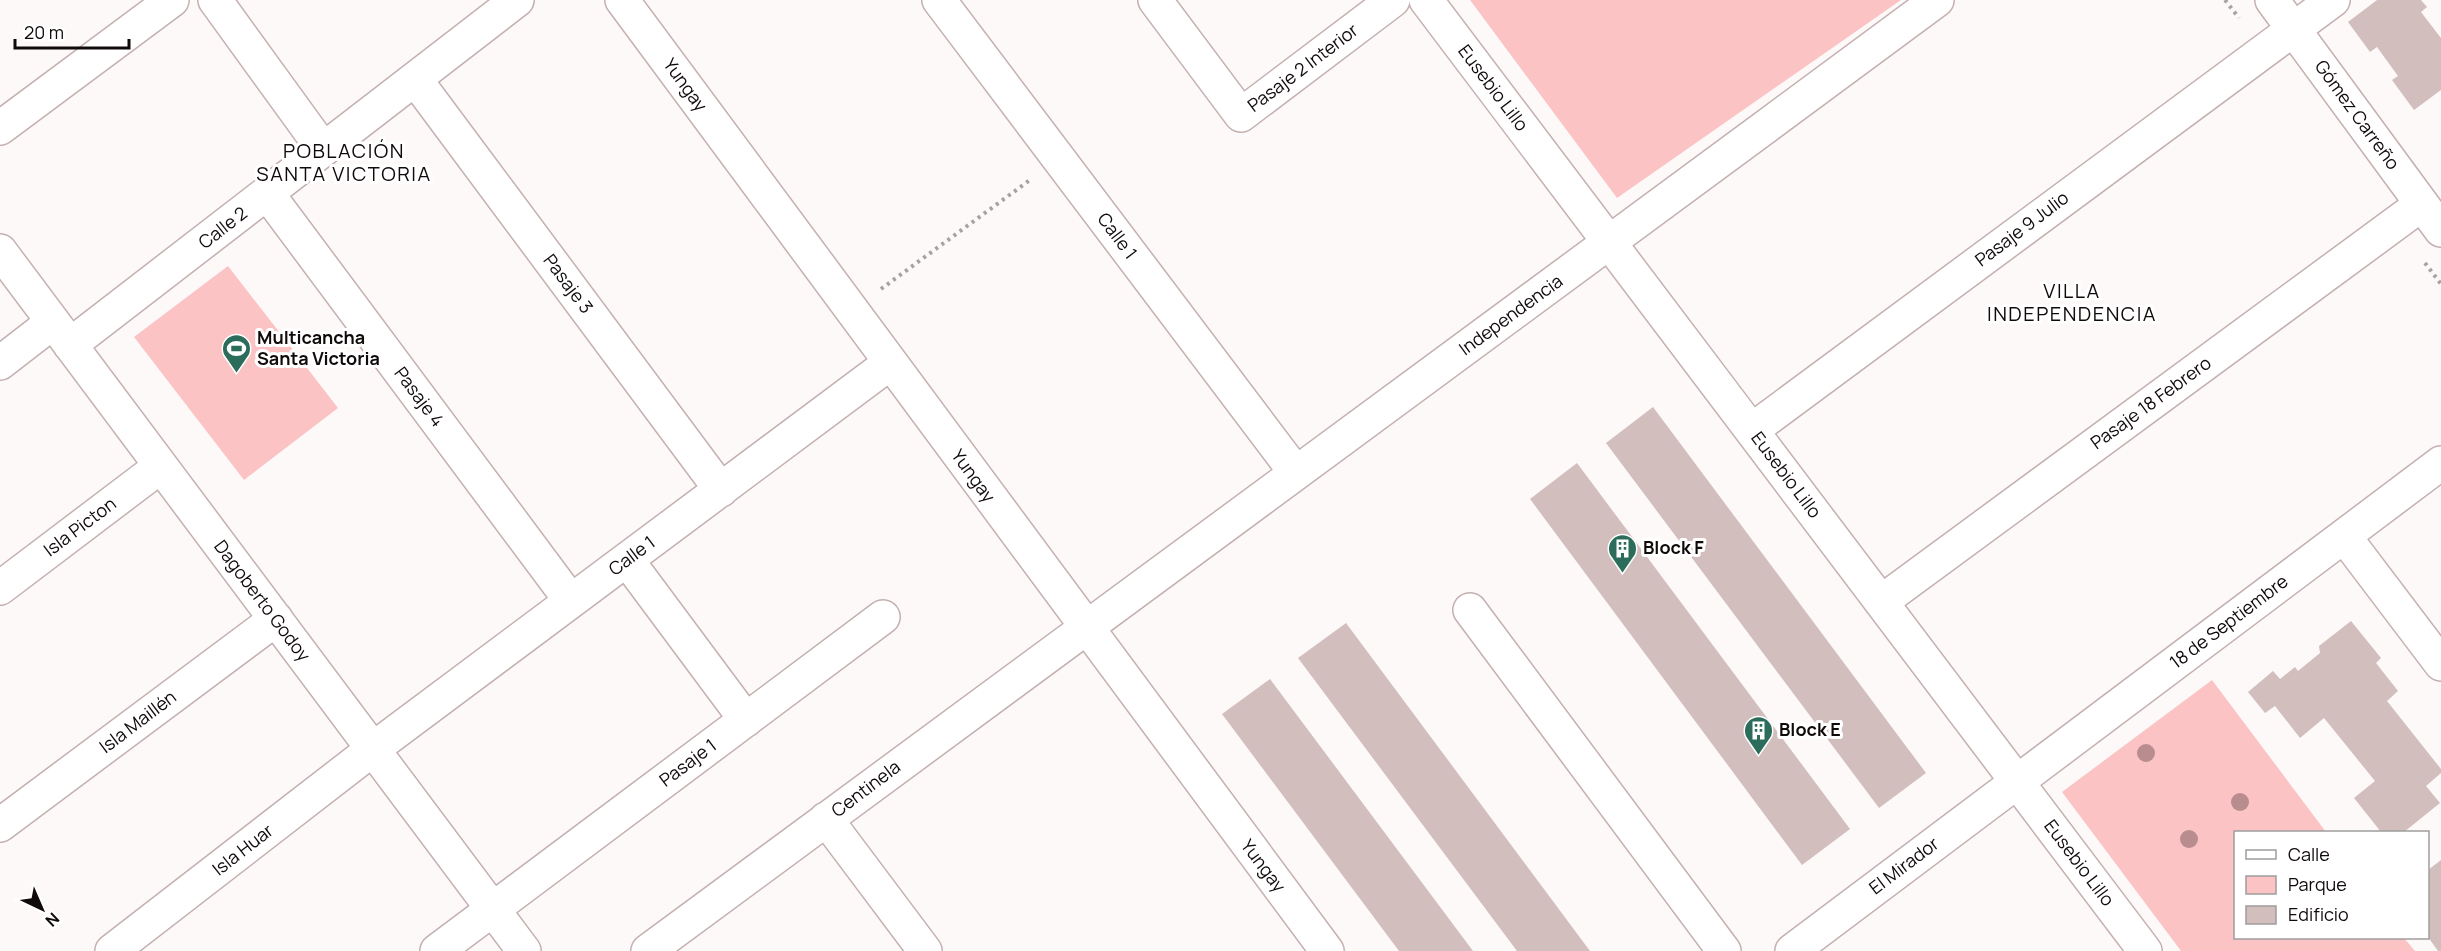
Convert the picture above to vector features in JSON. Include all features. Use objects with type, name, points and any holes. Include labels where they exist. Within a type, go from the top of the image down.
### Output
[{"type":"street","points":[[0,128],[172,0]]},
{"type":"street","points":[[215,0],[323,149]]},
{"type":"street","name":"Calle 2","points":[[0,363],[62,333],[267,193],[517,0]]},
{"type":"street","name":"Yungay","points":[[622,0],[1084,627],[1327,951]]},
{"type":"street","name":"Calle 1","points":[[939,0],[1296,473]]},
{"type":"street","name":"Pasaje 2 Interior","points":[[1155,0],[1242,115],[1393,0]]},
{"type":"street","name":"Eusebio Lillo","points":[[1426,0],[2145,951]]},
{"type":"street","name":"Independencia","points":[[1084,627],[1610,243],[1937,0]]},
{"type":"street","name":"Gómez Carreño","points":[[2272,0],[2441,230]]},
{"type":"street","points":[[2293,28],[2332,0]]},
{"type":"street","name":"Pasaje 9 Julio","points":[[1752,430],[2293,28]]},
{"type":"street","name":"Pasaje 3","points":[[416,79],[721,490]]},
{"type":"street","name":"Pasaje 4","points":[[267,193],[571,601]]},
{"type":"street","name":"Pasaje 18 Febrero","points":[[1881,602],[2422,204]]},
{"type":"street","name":"Dagoberto Godoy","points":[[0,251],[524,951]]},
{"type":"street","name":"Calle 1","points":[[374,749],[890,363]]},
{"type":"street","name":"18 de Septiembre","points":[[2017,782],[2441,463]]},
{"type":"street","name":"Isla Picton","points":[[0,588],[161,466]]},
{"type":"street","points":[[2343,536],[2441,664]]},
{"type":"street","points":[[627,560],[746,720]]},
{"type":"street","points":[[1470,610],[1724,951]]},
{"type":"street","name":"Pasaje 1","points":[[437,951],[883,618]]},
{"type":"street","name":"Isla Maillén","points":[[0,825],[276,619]]},
{"type":"street","name":"Centinela","points":[[648,951],[1084,627]]},
{"type":"street","name":"Isla Huar","points":[[112,951],[374,749]]},
{"type":"street","name":"El Mirador","points":[[1792,951],[2017,782]]},
{"type":"street","points":[[826,819],[925,951]]},
{"type":"path","points":[[852,311],[1058,159]]},
{"type":"green space","points":[[1470,0],[1901,0],[1617,198]]},
{"type":"green space","name":"Multicancha Santa Victoria","points":[[228,266],[338,408],[244,480],[134,337]]},
{"type":"green space","points":[[2212,680],[2325,831],[2234,831],[2234,939],[2405,939],[2415,951],[2181,951],[2062,792]]},
{"type":"building","points":[[2377,0],[2421,0],[2427,7],[2421,12],[2441,38],[2441,90],[2414,110],[2392,80],[2398,76],[2377,47],[2370,52],[2348,22]]},
{"type":"building","points":[[1653,407],[1926,773],[1879,808],[1606,443]]},
{"type":"building","points":[[1577,463],[1850,829],[1802,865],[1530,499]]},
{"type":"building","points":[[2351,621],[2381,658],[2376,663],[2398,691],[2387,701],[2441,769],[2441,773],[2426,786],[2440,803],[2405,831],[2380,831],[2354,798],[2375,781],[2324,718],[2300,738],[2275,706],[2265,713],[2248,692],[2273,671],[2280,679],[2295,667],[2298,671],[2320,653],[2319,646]]},
{"type":"building","points":[[1346,623],[1590,951],[1517,951],[1298,658]]},
{"type":"building","points":[[1270,679],[1473,951],[1399,951],[1222,714]]},
{"type":"building","points":[[2441,860],[2441,951],[2438,951],[2429,938],[2429,869]]},
{"type":"place","name":"Multicancha Santa Victoria","points":[[236,374]]},
{"type":"place","name":"Block F","points":[[1622,574]]},
{"type":"place","name":"Block E","points":[[1758,756]]},
{"type":"district","name":"POBLACIÓN SANTA VICTORIA","points":[[344,162]]},
{"type":"district","name":"VILLA INDEPENDENCIA","points":[[2072,302]]}]
